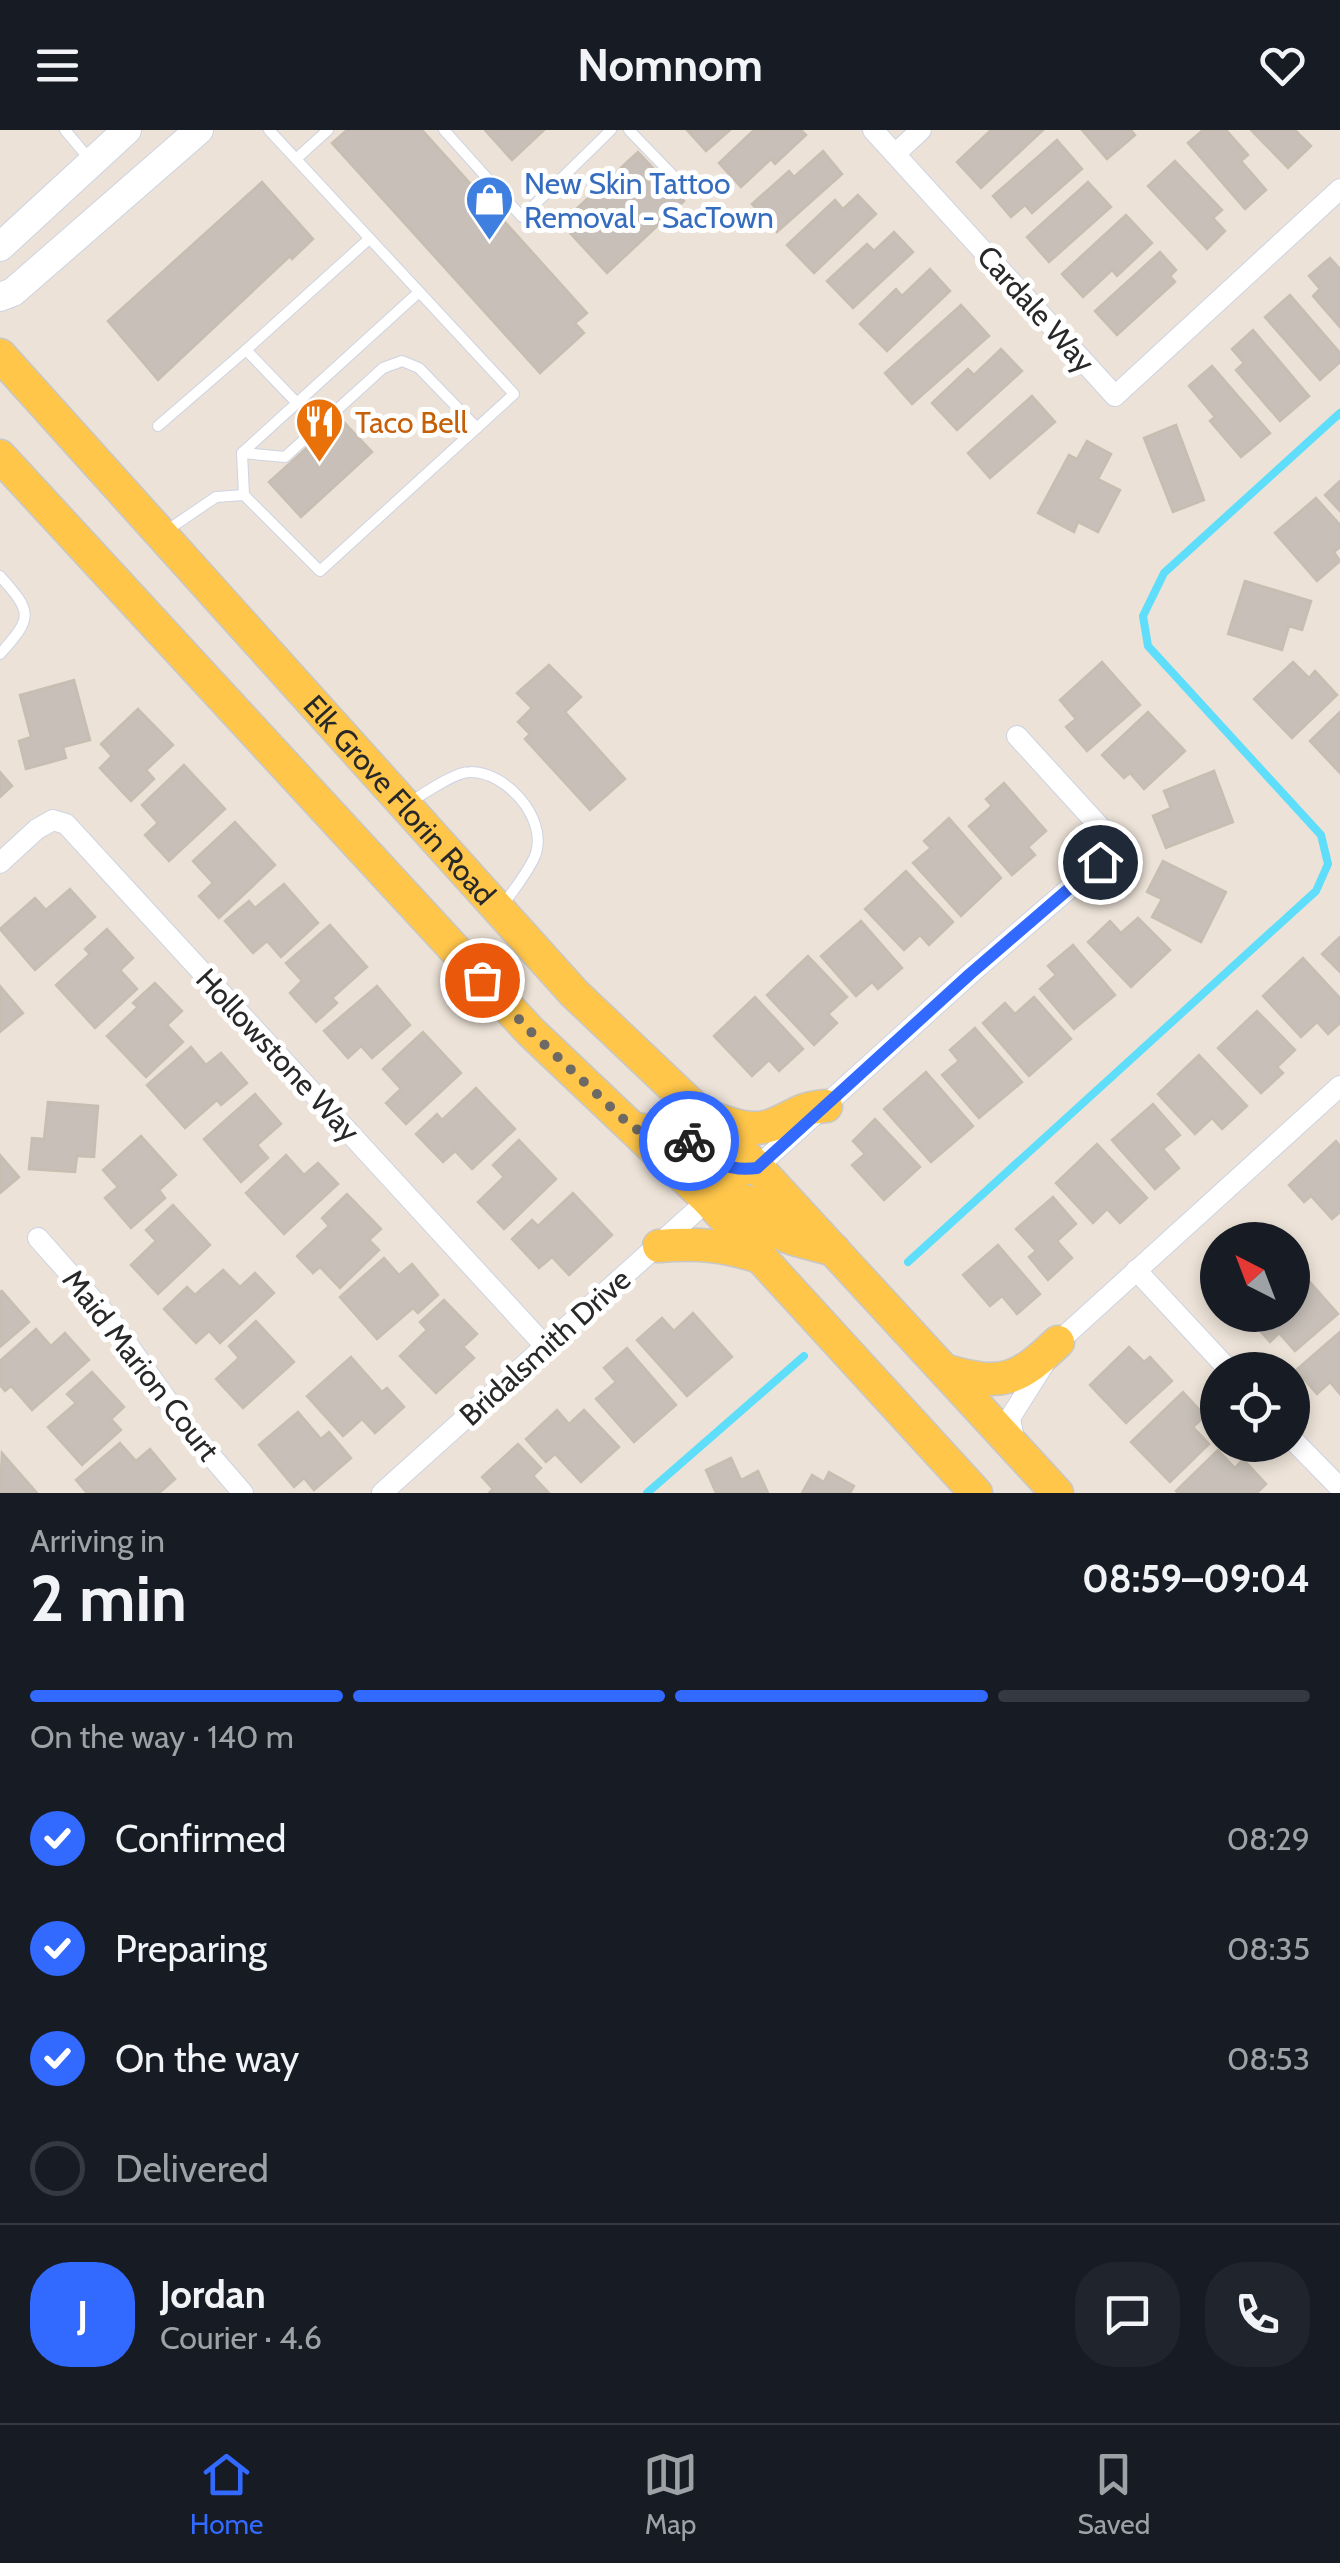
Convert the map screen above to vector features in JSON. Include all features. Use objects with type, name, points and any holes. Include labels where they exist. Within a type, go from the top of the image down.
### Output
[{"type":"main road","name":"Elk Grove Florin Road","points":[[0,356],[498,912],[574,992],[757,1168],[1056,1493]]},
{"type":"main road","name":"Elk Grove Florin Road","points":[[4,470],[530,1031],[708,1200],[976,1493]]},
{"type":"main road","points":[[700,1114],[755,1128],[771,1125],[804,1108],[826,1106]]},
{"type":"main road","points":[[634,1129],[684,1136],[718,1165],[738,1170],[757,1168]]},
{"type":"main road","points":[[708,1200],[732,1196],[753,1206],[785,1236],[834,1250]]},
{"type":"main road","points":[[659,1246],[729,1246],[763,1259]]},
{"type":"main road","points":[[947,1371],[978,1378],[1016,1375],[1025,1372],[1058,1342]]},
{"type":"street","points":[[0,247],[127,130]]},
{"type":"street","points":[[0,298],[12,292],[199,130]]},
{"type":"street","name":"Cardale Way","points":[[873,130],[1115,396],[1340,189]]},
{"type":"street","points":[[896,154],[921,130]]},
{"type":"street","points":[[757,1168],[1100,862],[1108,846],[1102,828],[1018,736]]},
{"type":"street","name":"Hollowstone Way","points":[[0,864],[38,829],[53,820],[66,824],[546,1347]]},
{"type":"street","points":[[1016,1449],[1010,1418],[1058,1342],[1340,1086]]},
{"type":"street","name":"Bridalsmith Drive","points":[[382,1493],[708,1200]]},
{"type":"street","name":"Maid Marion Court","points":[[38,1238],[109,1318],[186,1428],[243,1493]]},
{"type":"street","points":[[1136,1270],[1212,1352]]},
{"type":"street","points":[[1310,1457],[1340,1488]]},
{"type":"lane","points":[[65,130],[92,162]]},
{"type":"lane","points":[[242,452],[244,495],[320,571],[514,394],[269,130]]},
{"type":"lane","points":[[296,159],[328,130]]},
{"type":"lane","points":[[444,130],[522,217],[612,130]]},
{"type":"lane","points":[[629,130],[683,186]]},
{"type":"lane","points":[[158,426],[370,239]]},
{"type":"lane","points":[[242,452],[419,292]]},
{"type":"lane","points":[[246,350],[297,403]]},
{"type":"lane","points":[[242,452],[286,457],[383,368],[402,361],[418,368],[477,428]]},
{"type":"lane","points":[[162,534],[216,497],[244,495]]},
{"type":"lane","points":[[0,576],[24,603],[26,613],[21,630],[0,654]]},
{"type":"lane","points":[[404,806],[466,771],[492,774],[516,796],[536,822],[536,853],[498,912]]},
{"type":"building","points":[[347,130],[422,130],[587,313],[575,323],[584,333],[540,373],[332,143]]},
{"type":"building","points":[[485,130],[544,130],[512,160]]},
{"type":"building","points":[[687,130],[730,130],[706,151]]},
{"type":"building","points":[[754,130],[801,130],[806,135],[775,164],[771,159],[741,187],[719,163]]},
{"type":"building","points":[[991,130],[1043,130],[981,188],[957,162]]},
{"type":"building","points":[[1082,130],[1131,130],[1135,135],[1107,159]]},
{"type":"building","points":[[1203,130],[1226,130],[1248,155],[1241,161],[1266,190],[1245,209],[1188,143]]},
{"type":"building","points":[[1251,130],[1295,130],[1311,146],[1288,168]]},
{"type":"building","points":[[1057,140],[1082,169],[1032,213],[1025,205],[1011,217],[993,196]]},
{"type":"building","points":[[823,151],[842,174],[777,232],[752,204],[789,171],[794,177]]},
{"type":"building","points":[[638,152],[684,201],[607,273],[561,223]]},
{"type":"building","points":[[1175,161],[1222,210],[1213,218],[1225,231],[1207,249],[1148,186]]},
{"type":"building","points":[[262,182],[313,239],[158,380],[108,321]]},
{"type":"building","points":[[1088,182],[1111,207],[1049,262],[1027,237]]},
{"type":"building","points":[[858,195],[876,214],[814,273],[787,245],[835,200],[843,209]]},
{"type":"building","points":[[1126,215],[1152,243],[1117,276],[1112,270],[1083,297],[1062,274]]},
{"type":"building","points":[[894,232],[913,252],[853,308],[827,281],[867,244],[874,251]]},
{"type":"building","points":[[1160,252],[1176,270],[1170,276],[1175,282],[1117,335],[1095,311]]},
{"type":"building","points":[[1330,258],[1340,269],[1340,327],[1313,296],[1320,289],[1309,276]]},
{"type":"building","points":[[930,269],[950,291],[887,351],[860,324],[896,289],[902,296]]},
{"type":"building","points":[[1290,295],[1340,353],[1340,362],[1320,380],[1265,317]]},
{"type":"building","points":[[961,305],[989,336],[912,404],[885,373]]},
{"type":"building","points":[[1253,330],[1309,396],[1280,421],[1236,370],[1244,363],[1232,349]]},
{"type":"building","points":[[1001,349],[1022,371],[957,430],[932,403],[968,369],[974,375]]},
{"type":"building","points":[[1212,366],[1270,433],[1241,457],[1210,421],[1215,417],[1189,386]]},
{"type":"building","points":[[1032,396],[1055,422],[990,478],[968,453]]},
{"type":"building","points":[[340,418],[372,452],[301,517],[269,482]]},
{"type":"building","points":[[1176,425],[1204,500],[1173,512],[1144,438]]},
{"type":"building","points":[[1087,441],[1111,454],[1098,479],[1120,490],[1098,532],[1078,522],[1074,532],[1038,513],[1069,455],[1077,459]]},
{"type":"building","points":[[1340,481],[1340,511],[1325,495]]},
{"type":"building","points":[[1316,498],[1340,525],[1340,547],[1334,552],[1340,561],[1317,581],[1275,533]]},
{"type":"building","points":[[1245,581],[1311,601],[1302,630],[1289,626],[1282,650],[1228,634]]},
{"type":"building","points":[[1102,662],[1140,705],[1087,751],[1066,727],[1076,719],[1060,700]]},
{"type":"building","points":[[1293,662],[1309,678],[1315,671],[1337,695],[1292,738],[1254,699]]},
{"type":"building","points":[[549,665],[581,697],[565,712],[625,779],[590,810],[525,739],[530,734],[518,722],[532,708],[517,693]]},
{"type":"building","points":[[74,680],[90,740],[63,747],[66,758],[26,769],[19,741],[31,737],[20,695]]},
{"type":"building","points":[[138,709],[173,745],[146,770],[154,779],[131,801],[100,768],[112,756],[101,744]]},
{"type":"building","points":[[1148,712],[1185,751],[1144,789],[1130,773],[1124,778],[1102,755]]},
{"type":"building","points":[[1340,712],[1340,773],[1310,741]]},
{"type":"building","points":[[184,765],[225,809],[169,861],[145,835],[158,823],[142,805]]},
{"type":"building","points":[[1214,771],[1233,822],[1166,848],[1153,816],[1171,808],[1164,791]]},
{"type":"building","points":[[0,772],[12,786],[0,797]]},
{"type":"building","points":[[1004,783],[1046,831],[1028,847],[1035,855],[1012,875],[969,826],[992,806],[986,799]]},
{"type":"building","points":[[949,818],[1001,878],[961,916],[913,863],[931,848],[924,841]]},
{"type":"building","points":[[235,822],[275,865],[219,918],[199,896],[213,883],[193,861]]},
{"type":"building","points":[[1163,861],[1226,892],[1201,942],[1152,917],[1162,899],[1147,892]]},
{"type":"building","points":[[906,871],[953,922],[929,945],[920,935],[904,950],[865,909]]},
{"type":"building","points":[[284,884],[318,923],[281,957],[267,941],[253,953],[225,921],[249,901],[255,908]]},
{"type":"building","points":[[70,889],[95,917],[35,970],[0,929],[35,898],[46,910]]},
{"type":"building","points":[[1138,918],[1170,950],[1131,987],[1088,942],[1110,921],[1121,933]]},
{"type":"building","points":[[861,921],[902,968],[878,989],[872,982],[856,996],[821,956]]},
{"type":"building","points":[[330,925],[367,967],[332,998],[337,1003],[316,1022],[290,993],[302,981],[286,963]]},
{"type":"building","points":[[107,929],[133,958],[120,970],[137,989],[95,1028],[56,985],[90,954],[85,949]]},
{"type":"building","points":[[1340,937],[1340,972],[1322,954]]},
{"type":"building","points":[[1073,945],[1115,995],[1074,1029],[1040,989],[1056,975],[1048,966]]},
{"type":"building","points":[[808,956],[847,997],[828,1014],[837,1023],[814,1045],[767,995]]},
{"type":"building","points":[[1303,958],[1340,998],[1340,1023],[1328,1034],[1317,1022],[1301,1037],[1263,996]]},
{"type":"building","points":[[155,983],[182,1011],[167,1025],[183,1042],[146,1077],[107,1036],[138,1007],[133,1003]]},
{"type":"building","points":[[0,986],[23,1013],[0,1032]]},
{"type":"building","points":[[377,986],[410,1025],[372,1058],[361,1046],[348,1058],[324,1031]]},
{"type":"building","points":[[755,997],[803,1049],[779,1071],[769,1060],[752,1076],[714,1036]]},
{"type":"building","points":[[1034,997],[1071,1039],[1029,1076],[983,1023],[1005,1003],[1015,1014]]},
{"type":"building","points":[[1257,1011],[1295,1050],[1277,1067],[1283,1073],[1261,1093],[1218,1048]]},
{"type":"building","points":[[975,1028],[1022,1082],[979,1118],[942,1075],[959,1061],[950,1050]]},
{"type":"building","points":[[423,1032],[461,1073],[406,1124],[386,1103],[401,1089],[383,1069]]},
{"type":"building","points":[[191,1047],[206,1065],[221,1053],[247,1083],[221,1105],[217,1100],[185,1128],[147,1085]]},
{"type":"building","points":[[1199,1055],[1247,1106],[1222,1129],[1212,1118],[1195,1134],[1158,1094]]},
{"type":"building","points":[[926,1072],[973,1126],[931,1162],[884,1109]]},
{"type":"building","points":[[476,1088],[515,1129],[472,1169],[455,1151],[443,1162],[416,1134],[437,1114],[442,1120]]},
{"type":"building","points":[[255,1094],[281,1124],[257,1145],[268,1158],[241,1182],[204,1139]]},
{"type":"building","points":[[48,1102],[98,1106],[94,1157],[77,1156],[75,1172],[29,1169],[32,1138],[44,1139]]},
{"type":"building","points":[[1153,1104],[1180,1135],[1163,1149],[1179,1168],[1155,1189],[1112,1140]]},
{"type":"building","points":[[875,1119],[920,1167],[884,1200],[852,1165],[865,1154],[853,1141]]},
{"type":"building","points":[[141,1136],[176,1175],[159,1190],[165,1198],[131,1228],[105,1198],[118,1187],[103,1170]]},
{"type":"building","points":[[519,1140],[556,1179],[504,1229],[478,1202],[504,1177],[493,1165]]},
{"type":"building","points":[[1336,1141],[1340,1146],[1340,1212],[1332,1219],[1311,1196],[1304,1202],[1289,1185]]},
{"type":"building","points":[[1097,1144],[1147,1198],[1120,1223],[1107,1209],[1093,1223],[1056,1183]]},
{"type":"building","points":[[0,1155],[19,1177],[0,1193]]},
{"type":"building","points":[[286,1155],[304,1175],[318,1163],[338,1184],[284,1234],[246,1193]]},
{"type":"building","points":[[573,1193],[612,1235],[569,1275],[552,1257],[539,1268],[512,1239],[532,1220],[538,1226]]},
{"type":"building","points":[[347,1194],[381,1229],[369,1240],[379,1250],[340,1288],[320,1267],[313,1273],[297,1256],[329,1226],[322,1218]]},
{"type":"building","points":[[1053,1197],[1076,1224],[1057,1241],[1072,1258],[1048,1280],[1029,1257],[1036,1251],[1016,1229]]},
{"type":"building","points":[[173,1205],[210,1245],[158,1294],[131,1265],[156,1241],[146,1230]]},
{"type":"building","points":[[998,1245],[1040,1294],[1017,1314],[1002,1296],[990,1306],[963,1275]]},
{"type":"building","points":[[384,1258],[399,1275],[412,1264],[438,1295],[418,1313],[413,1308],[377,1339],[340,1297]]},
{"type":"building","points":[[223,1270],[240,1287],[255,1273],[274,1293],[220,1343],[209,1331],[196,1343],[164,1309],[187,1287],[195,1295]]},
{"type":"building","points":[[1310,1282],[1338,1314],[1295,1351],[1279,1333],[1270,1342],[1261,1332],[1310,1332]]},
{"type":"building","points":[[0,1292],[29,1322],[1,1346]]},
{"type":"building","points":[[444,1300],[477,1334],[463,1347],[474,1358],[436,1393],[400,1356],[427,1330],[420,1322]]},
{"type":"building","points":[[693,1313],[732,1357],[687,1396],[637,1340],[662,1318],[674,1331]]},
{"type":"building","points":[[256,1321],[294,1362],[243,1408],[216,1379],[239,1358],[229,1346]]},
{"type":"building","points":[[36,1329],[51,1346],[65,1333],[89,1360],[32,1410],[11,1386],[5,1391],[0,1385],[0,1361]]},
{"type":"building","points":[[1340,1332],[1340,1394],[1330,1382],[1317,1394],[1310,1386],[1310,1358]]},
{"type":"building","points":[[1129,1347],[1144,1362],[1150,1357],[1172,1381],[1126,1423],[1090,1385]]},
{"type":"building","points":[[627,1348],[676,1405],[634,1442],[596,1399],[616,1382],[604,1368]]},
{"type":"building","points":[[351,1357],[382,1392],[387,1388],[404,1407],[375,1433],[362,1419],[343,1436],[307,1396]]},
{"type":"building","points":[[92,1372],[124,1407],[111,1419],[121,1430],[82,1465],[48,1427],[76,1403],[67,1394]]},
{"type":"building","points":[[1183,1392],[1200,1411],[1200,1421],[1193,1427],[1200,1434],[1200,1453],[1170,1482],[1131,1442]]},
{"type":"building","points":[[557,1410],[569,1424],[584,1410],[619,1447],[581,1482],[555,1454],[546,1462],[526,1439]]},
{"type":"building","points":[[298,1412],[321,1439],[329,1432],[351,1458],[314,1490],[304,1478],[294,1487],[259,1445]]},
{"type":"building","points":[[120,1443],[136,1461],[150,1449],[175,1479],[159,1493],[87,1493],[76,1480]]},
{"type":"building","points":[[518,1444],[541,1468],[533,1476],[549,1493],[489,1493],[493,1489],[482,1477]]},
{"type":"building","points":[[2,1453],[37,1493],[0,1493]]},
{"type":"building","points":[[731,1458],[741,1480],[758,1471],[768,1493],[716,1493],[706,1470]]},
{"type":"building","points":[[1206,1462],[1229,1462],[1235,1468],[1246,1462],[1266,1484],[1257,1493],[1176,1491]]},
{"type":"building","points":[[829,1472],[854,1486],[850,1493],[802,1493],[812,1475],[824,1482]]},
{"type":"waterway","points":[[908,1262],[1316,891],[1328,864],[1321,835],[1148,646],[1143,616],[1164,573],[1340,413]]},
{"type":"waterway","points":[[647,1493],[804,1356]]},
{"type":"way so far","points":[[482,980],[634,1129],[684,1136],[689,1141]]},
{"type":"place","name":"New Skin Tattoo Removal - SacTown","points":[[489,242]]},
{"type":"place","name":"Taco Bell","points":[[320,464]]},
{"type":"route","points":[[689,1141],[718,1165],[738,1170],[757,1168],[1100,862]]}]
